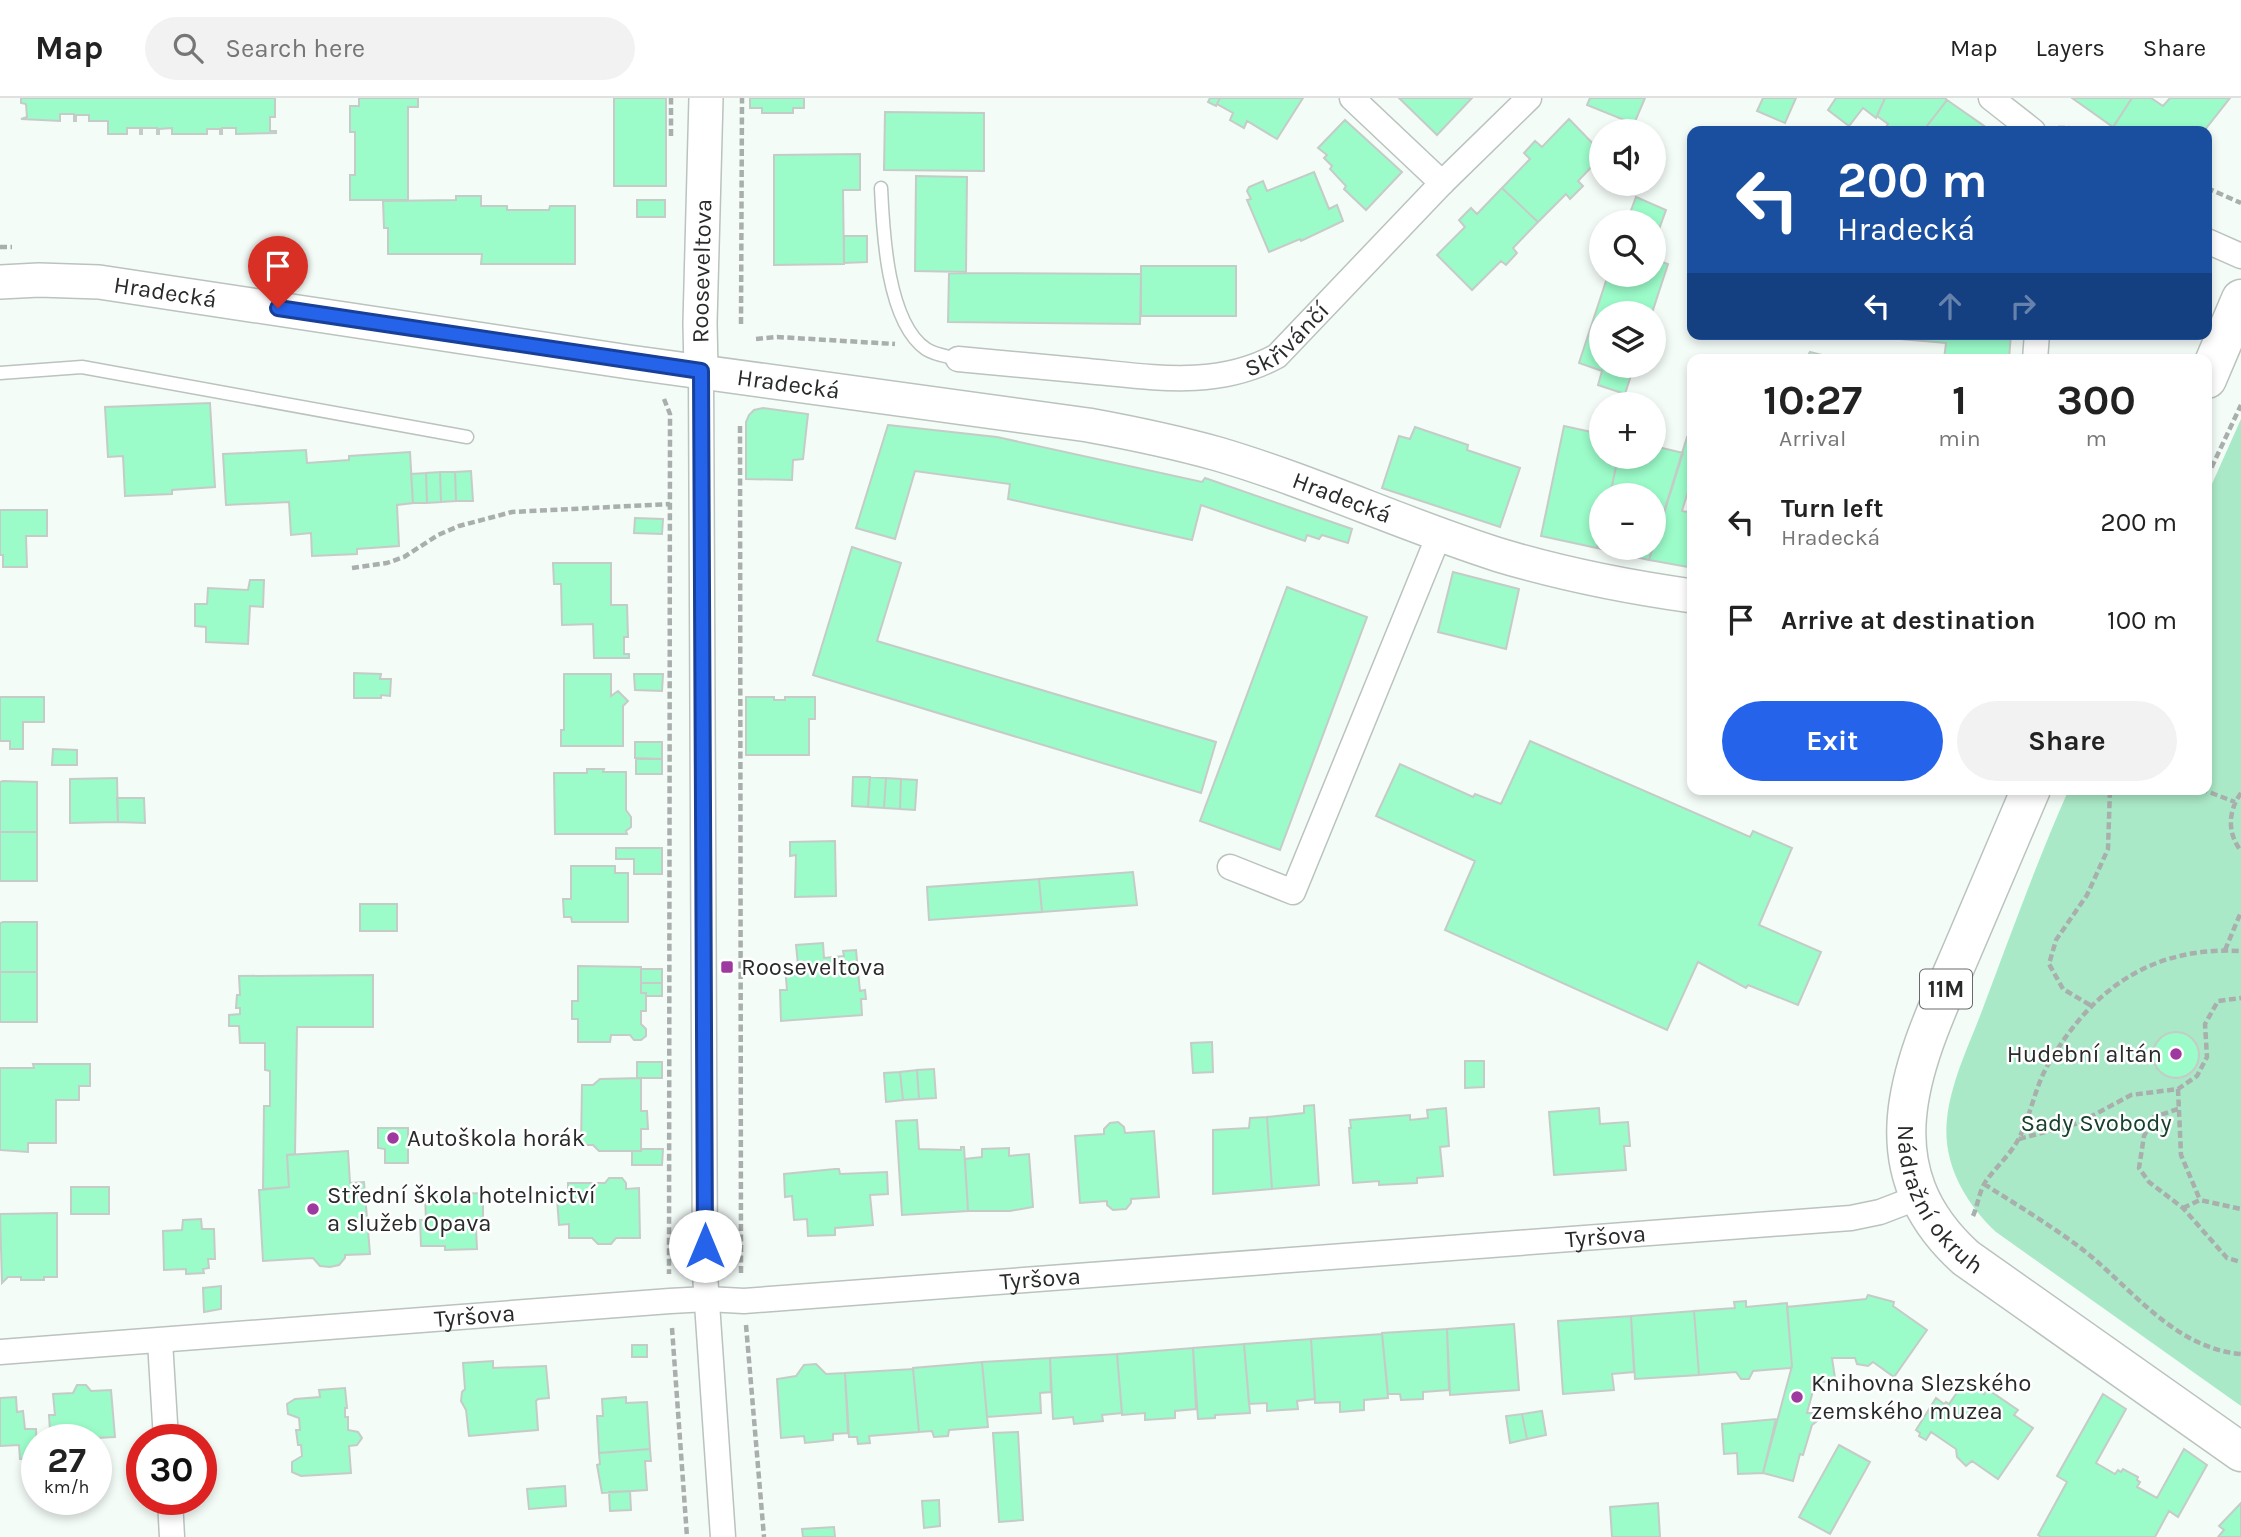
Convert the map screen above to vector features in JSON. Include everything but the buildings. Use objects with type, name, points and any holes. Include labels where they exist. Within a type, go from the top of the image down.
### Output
[{"type":"main road","name":"Rooseveltova","points":[[701,371],[706,98]]},
{"type":"main road","name":"Hradecká","points":[[0,282],[99,282],[701,371],[1040,417],[1152,437],[1246,463],[1439,535],[1548,568],[1687,595]]},
{"type":"main road","points":[[2212,367],[2241,299]]},
{"type":"main road","name":"Nádražní okruh","points":[[2028,795],[1941,1000],[1911,1081],[1906,1116],[1906,1146],[1912,1176],[1926,1213],[1944,1239],[1966,1258],[2241,1452]]},
{"type":"street","points":[[1352,98],[1442,183]]},
{"type":"street","name":"Skřivánčí","points":[[958,359],[1182,378],[1216,376],[1253,369],[1277,356],[1442,183],[1529,98]]},
{"type":"street","points":[[1991,98],[2027,126]]},
{"type":"street","points":[[2212,243],[2241,256]]},
{"type":"street","name":"Rooseveltova","points":[[701,371],[707,1299],[723,1537]]},
{"type":"street","points":[[1230,867],[1293,892],[1439,535]]},
{"type":"street","name":"Tyršova","points":[[0,1352],[670,1301],[744,1301],[1851,1218],[1880,1212],[1919,1197]]},
{"type":"street","points":[[160,1341],[165,1424]]},
{"type":"street","points":[[171,1515],[172,1537]]},
{"type":"lane","points":[[881,188],[883,226],[892,285],[908,329],[927,350],[958,359]]},
{"type":"lane","points":[[0,373],[82,367],[467,437]]},
{"type":"path","points":[[741,324],[743,98]]},
{"type":"path","points":[[2212,190],[2241,203]]},
{"type":"path","points":[[757,339],[777,337],[885,345],[902,343],[914,337]]},
{"type":"path","points":[[2212,466],[2241,405]]},
{"type":"path","points":[[670,423],[670,1301],[687,1537]]},
{"type":"path","points":[[740,426],[741,1277]]},
{"type":"path","points":[[352,568],[387,564],[459,526],[512,512],[670,504]]},
{"type":"path","points":[[2212,793],[2235,802]]},
{"type":"path","points":[[2241,793],[2231,817],[2231,832],[2241,851]]},
{"type":"path","points":[[2090,1005],[2063,989],[2049,964],[2056,940],[2087,895],[2108,849],[2110,795]]},
{"type":"path","points":[[2224,950],[2241,912]]},
{"type":"path","points":[[1965,1205],[1972,1216],[1984,1184],[2018,1140],[2048,1065],[2090,1005],[2115,985],[2150,965],[2191,955],[2224,950],[2241,951]]},
{"type":"path","points":[[2018,1140],[2079,1123],[2131,1095],[2178,1089],[2197,1076],[2207,1057],[2204,1024],[2218,1001],[2241,998]]},
{"type":"path","points":[[2178,1089],[2181,1155],[2200,1200]]},
{"type":"path","points":[[2178,1109],[2154,1117],[2144,1136],[2139,1168],[2149,1182],[2183,1208],[2227,1258],[2241,1262]]},
{"type":"path","points":[[1984,1184],[2075,1244],[2169,1325],[2198,1343],[2241,1354]]},
{"type":"path","points":[[2183,1208],[2200,1200],[2241,1209]]},
{"type":"path","points":[[746,1320],[764,1537]]},
{"type":"green space","name":"Sady Svobody","points":[[2241,419],[2241,1406],[1996,1232],[1975,1208],[1958,1181],[1948,1151],[1946,1135],[1952,1091],[1962,1062],[2066,795],[2212,795],[2212,484]]},
{"type":"place","name":"Rooseveltova","points":[[727,967]]},
{"type":"place","name":"Hudební altán","points":[[2176,1054]]},
{"type":"place","name":"Autoškola horák","points":[[393,1138]]},
{"type":"place","name":"Střední škola hotelnictví a služeb Opava","points":[[313,1209]]},
{"type":"place","name":"Knihovna Slezského zemského muzea","points":[[1797,1397]]},
{"type":"route","points":[[278,308],[701,371],[705,1246]]}]
